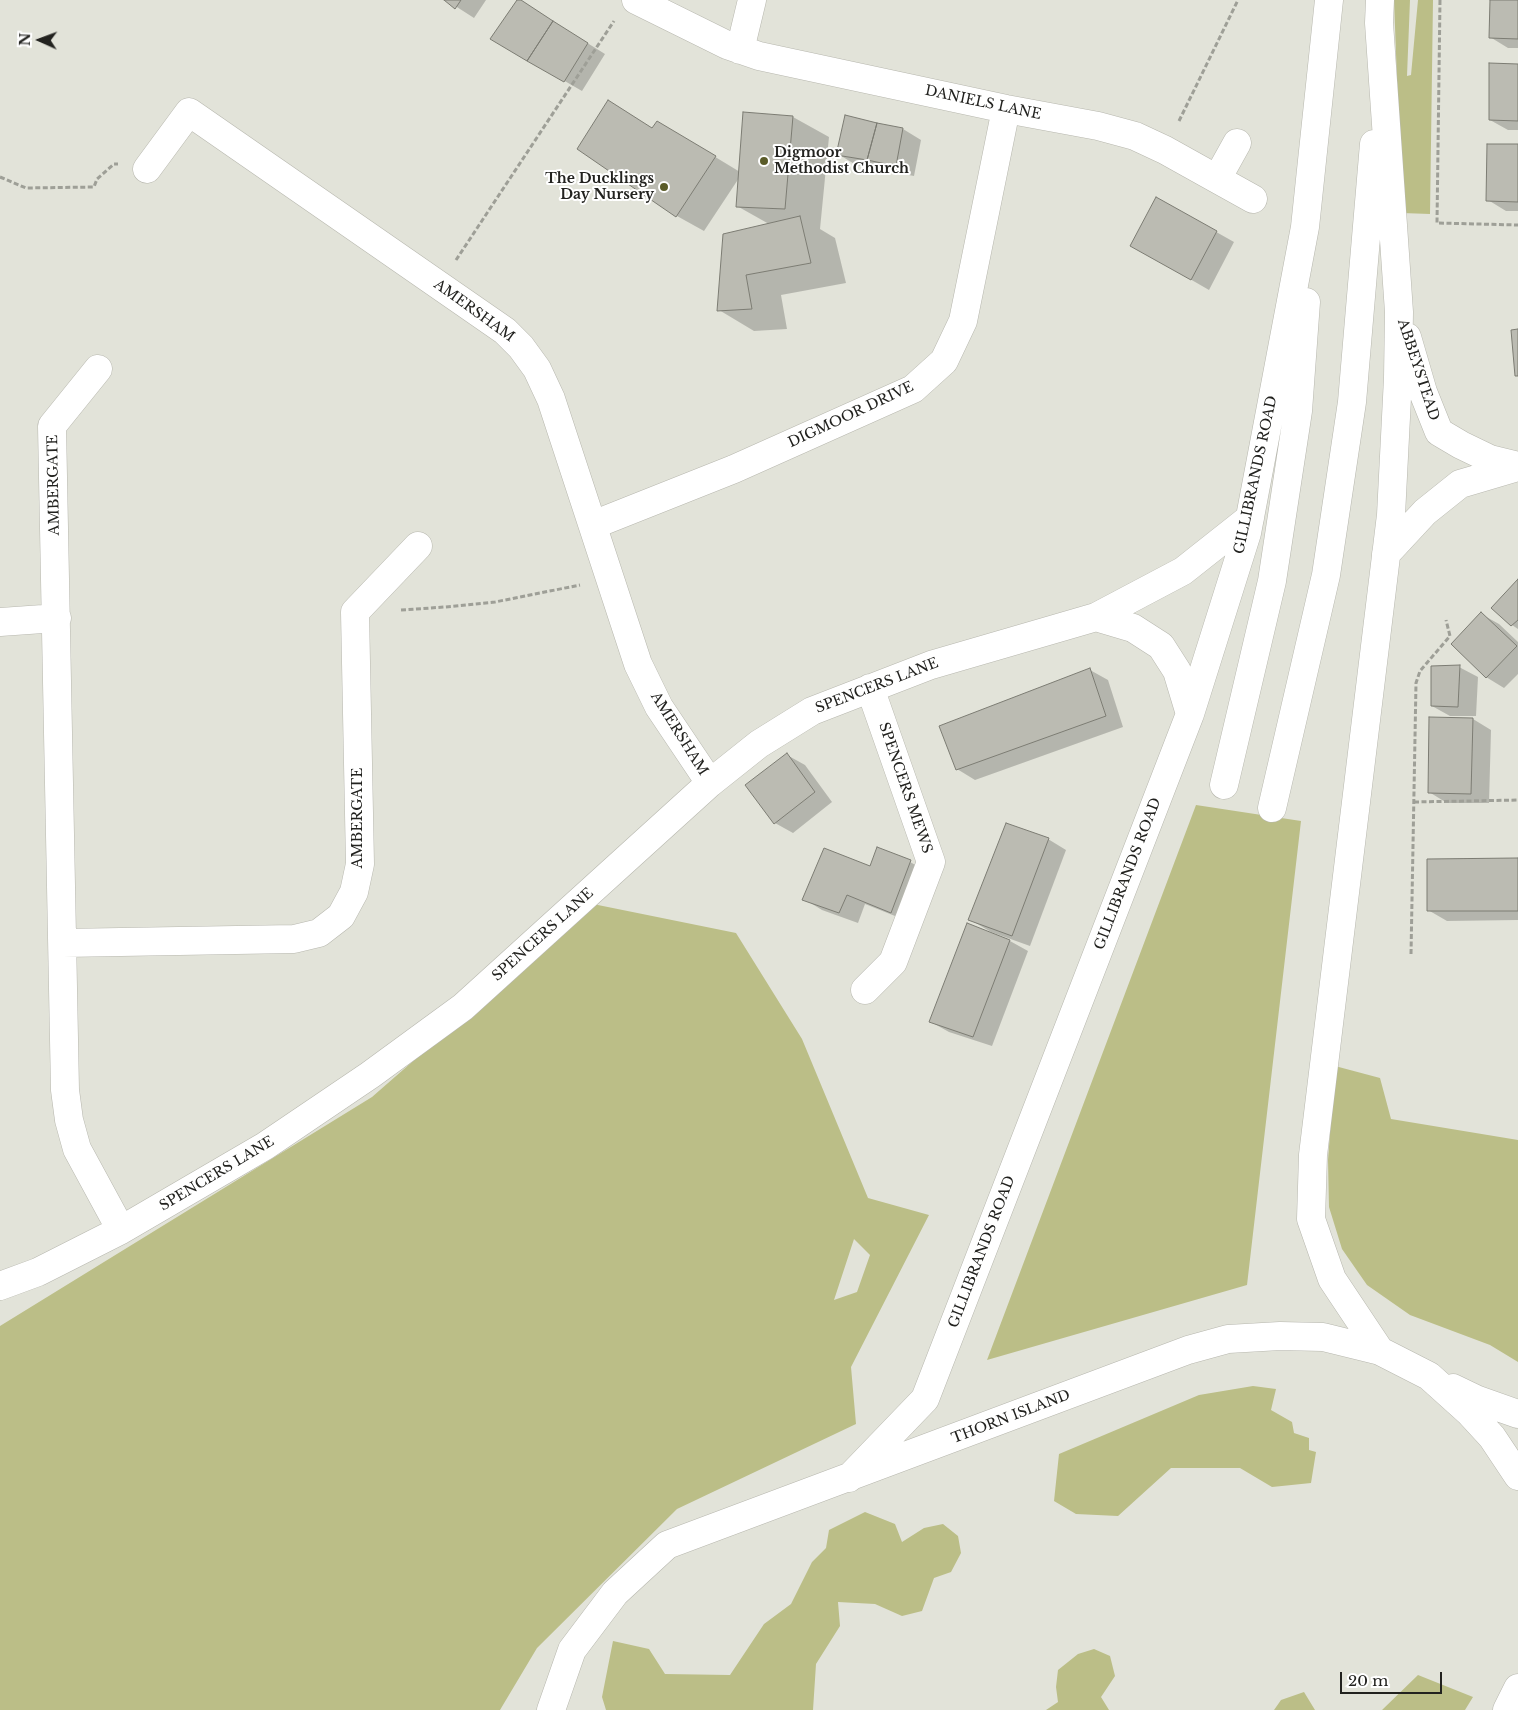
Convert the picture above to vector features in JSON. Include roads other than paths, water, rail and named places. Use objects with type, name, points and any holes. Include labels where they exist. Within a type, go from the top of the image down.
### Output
[{"type":"street","points":[[740,50],[752,0]]},
{"type":"street","name":"DANIELS LANE","points":[[627,8],[740,50],[769,58],[1006,109],[1098,126],[1135,136],[1165,150],[1253,199]]},
{"type":"street","name":"GILLIBRANDS ROAD","points":[[849,1478],[925,1399],[1190,714],[1247,533],[1250,518],[1305,227],[1328,9]]},
{"type":"street","points":[[1379,11],[1399,312],[1398,378],[1391,515],[1313,1155],[1311,1219],[1332,1279],[1380,1350]]},
{"type":"street","points":[[1272,808],[1326,575],[1352,402],[1381,58]]},
{"type":"street","name":"DIGMOOR DRIVE","points":[[593,526],[734,469],[912,389],[944,361],[964,321],[1006,109]]},
{"type":"street","name":"AMERSHAM","points":[[147,169],[189,112],[505,331],[521,347],[537,368],[551,399],[638,664],[659,707],[710,783]]},
{"type":"street","points":[[1217,179],[1237,143]]},
{"type":"street","name":"GILLIBRANDS ROAD","points":[[1224,785],[1272,581],[1298,412],[1306,316],[1305,227]]},
{"type":"street","name":"ABBEYSTEAD","points":[[1399,312],[1423,392],[1439,432],[1490,459],[1518,467]]},
{"type":"street","name":"AMBERGATE","points":[[98,368],[52,426],[65,1090],[69,1120],[77,1149],[121,1230]]},
{"type":"street","name":"ABBEYSTEAD","points":[[1386,554],[1424,512],[1460,484],[1518,467]]},
{"type":"street","name":"SPENCERS LANE","points":[[0,1286],[38,1272],[121,1230],[265,1146],[370,1075],[463,1007],[710,783],[760,744],[812,710],[931,665],[1096,617],[1183,571],[1250,518]]},
{"type":"street","name":"AMBERGATE","points":[[63,943],[294,939],[319,933],[341,916],[354,892],[360,864],[355,612],[418,546]]},
{"type":"street","points":[[1096,617],[1134,628],[1161,646],[1177,671],[1190,714]]},
{"type":"street","points":[[0,622],[57,618]]},
{"type":"street","name":"SPENCERS MEWS","points":[[865,990],[893,962],[932,862],[870,688]]},
{"type":"street","name":"THORN ISLAND","points":[[551,1710],[572,1650],[616,1593],[667,1545],[1188,1350],[1228,1340],[1280,1336],[1322,1337],[1380,1350],[1429,1376],[1469,1412],[1492,1436],[1518,1476]]},
{"type":"street","points":[[1429,1376],[1478,1400],[1518,1414]]},
{"type":"street","points":[[1507,1710],[1518,1688]]},
{"type":"place","name":"Digmoor Methodist Church","points":[[764,161]]},
{"type":"place","name":"The Ducklings Day Nursery","points":[[664,187]]}]
